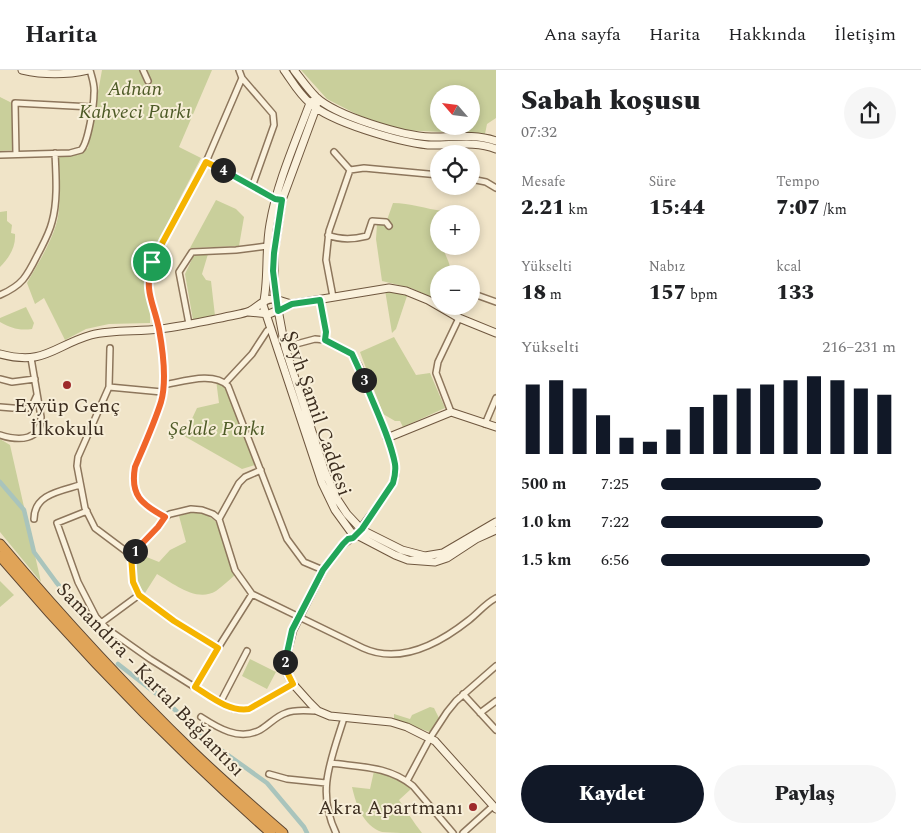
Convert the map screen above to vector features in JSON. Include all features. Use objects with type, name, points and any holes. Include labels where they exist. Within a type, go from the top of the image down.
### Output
[{"type":"highway","name":"Samandıra - Kartal Bağlantısı","points":[[0,544],[54,607],[142,700],[192,751],[282,833]]},
{"type":"highway","name":"Samandıra - Kartal Bağlantısı","points":[[0,556],[55,621],[135,706],[221,789],[271,833]]},
{"type":"street","points":[[0,155],[76,152],[84,147],[87,142],[94,89],[89,70],[69,74],[36,74],[22,70]]},
{"type":"street","points":[[143,70],[148,81]]},
{"type":"street","points":[[239,70],[242,78],[275,118],[252,187]]},
{"type":"street","points":[[284,70],[313,106],[327,115],[400,140],[428,145],[486,145],[496,148]]},
{"type":"street","points":[[294,70],[316,98],[341,113],[402,133],[429,137],[462,136],[496,141]]},
{"type":"street","points":[[165,517],[141,501],[134,489],[133,478],[135,467],[161,402],[163,385],[159,329],[148,287],[148,278],[152,262],[206,162],[242,78]]},
{"type":"street","name":"Şeyh Şamil Caddesi","points":[[316,98],[279,200],[267,246],[263,309],[271,328],[322,484],[335,510],[349,529],[356,535],[408,560],[435,562],[447,558],[476,539],[496,530]]},
{"type":"street","points":[[16,154],[15,103],[92,107]]},
{"type":"street","name":"Şeyh Şamil Caddesi","points":[[313,106],[310,123],[279,200],[273,276],[285,347],[325,472],[346,514],[359,526],[402,550],[413,554],[434,555],[443,553],[496,522]]},
{"type":"street","points":[[310,123],[321,115],[327,115]]},
{"type":"street","points":[[334,152],[350,170]]},
{"type":"street","points":[[0,295],[18,286],[24,279],[49,232],[54,204],[55,153]]},
{"type":"street","points":[[206,162],[279,200]]},
{"type":"street","points":[[350,170],[364,168],[430,174]]},
{"type":"street","points":[[333,297],[326,260],[328,235],[350,170]]},
{"type":"street","points":[[480,181],[496,188]]},
{"type":"street","points":[[328,235],[335,238],[362,238],[367,236],[372,221],[386,222],[388,226]]},
{"type":"street","points":[[189,324],[179,272],[192,252],[236,250],[267,246]]},
{"type":"street","points":[[0,354],[31,358],[42,356],[91,335],[159,329],[248,312],[266,314],[278,311],[292,304],[389,288],[406,292],[430,303]]},
{"type":"street","points":[[480,296],[496,302]]},
{"type":"street","points":[[248,312],[264,301],[276,300],[292,304]]},
{"type":"street","points":[[320,300],[326,332],[325,340]]},
{"type":"street","points":[[454,315],[496,333]]},
{"type":"street","points":[[451,412],[436,373],[440,357],[459,318]]},
{"type":"street","points":[[225,383],[252,354],[271,328]]},
{"type":"street","points":[[285,347],[316,339],[325,340],[352,354],[360,366],[387,438],[396,474],[393,483],[371,515],[359,526],[356,535],[348,539],[333,555],[323,570],[292,630],[285,660],[288,674],[293,684],[318,711]]},
{"type":"street","points":[[110,348],[109,387],[78,457],[77,466],[87,511],[95,528],[131,555]]},
{"type":"street","points":[[0,435],[15,438],[28,437],[38,432],[41,425],[42,417],[31,358]]},
{"type":"street","points":[[163,385],[212,377],[218,378],[225,383],[231,391],[287,540],[304,562],[323,570]]},
{"type":"street","points":[[0,379],[12,382],[35,379]]},
{"type":"street","points":[[109,387],[162,392]]},
{"type":"street","points":[[0,407],[25,409],[32,406],[38,395]]},
{"type":"street","points":[[485,424],[496,398]]},
{"type":"street","points":[[387,438],[451,412],[496,427]]},
{"type":"street","points":[[219,520],[239,483],[245,477],[260,470]]},
{"type":"street","points":[[34,520],[35,508],[38,502],[49,495],[80,485]]},
{"type":"street","points":[[218,648],[174,621],[139,595],[133,582],[131,555],[165,517],[180,511],[202,510],[213,514],[219,520],[235,570],[252,594],[373,653],[400,653],[422,648],[440,640],[496,598]]},
{"type":"street","points":[[87,511],[57,523],[78,582],[96,617],[106,628],[150,659],[220,703],[234,709],[249,709],[293,684]]},
{"type":"street","points":[[348,539],[349,529],[352,525],[359,526]]},
{"type":"street","points":[[195,687],[252,594]]},
{"type":"street","points":[[101,623],[139,595]]},
{"type":"street","points":[[220,703],[248,651]]},
{"type":"street","points":[[407,781],[430,738],[447,712],[463,694],[496,666]]},
{"type":"street","points":[[463,694],[496,730]]},
{"type":"street","points":[[480,713],[496,701]]},
{"type":"street","points":[[201,718],[219,729],[231,733],[246,734],[258,731],[287,712],[318,711],[330,716],[375,719],[407,727],[430,738],[442,748],[494,808],[463,833]]},
{"type":"street","points":[[336,833],[327,810],[325,797],[326,783],[344,718]]},
{"type":"street","points":[[331,763],[376,768],[407,781],[453,833]]},
{"type":"street","points":[[269,774],[287,779],[326,783]]},
{"type":"green space","name":"Adnan Kahveci Parkı","points":[[102,70],[212,70],[179,147],[201,158],[150,259],[144,277],[150,311],[150,323],[109,324],[86,329],[65,340],[44,298],[35,304],[27,283],[43,255],[58,218],[59,190],[55,156],[79,154],[88,148]]},
{"type":"green space","points":[[301,70],[496,70],[496,118],[487,124],[485,134],[480,134],[480,85],[430,85],[430,131],[400,130],[360,116],[327,99]]},
{"type":"green space","points":[[0,97],[12,103],[14,150],[0,151]]},
{"type":"green space","points":[[216,200],[236,209],[244,217],[239,246],[190,248]]},
{"type":"green space","points":[[393,203],[430,209],[430,255],[446,255],[449,265],[430,265],[430,296],[411,288],[382,281],[376,239],[377,224],[387,220]]},
{"type":"green space","points":[[7,211],[7,221],[12,225],[11,233],[15,234],[15,239],[11,252],[0,267],[0,212]]},
{"type":"green space","points":[[208,254],[202,274],[206,280],[211,281],[215,316],[193,320],[185,274],[194,255]]},
{"type":"green space","points":[[385,290],[408,293],[396,329],[392,333]]},
{"type":"green space","points":[[26,307],[34,323],[32,329],[23,330],[0,322],[0,318]]},
{"type":"green space","points":[[394,337],[416,375],[430,373],[445,408],[403,427],[400,421],[395,421],[383,414],[360,352]]},
{"type":"green space","name":"Şelale Parkı","points":[[216,380],[223,383],[228,390],[255,465],[242,469],[184,436],[197,408],[219,403]]},
{"type":"green space","points":[[0,439],[10,445],[41,582],[0,532]]},
{"type":"green space","points":[[192,512],[205,515],[216,522],[235,575],[216,591],[201,595],[185,590],[157,574],[145,593],[137,584],[135,558],[139,554],[159,562],[170,550],[186,542],[179,516]]},
{"type":"green space","points":[[0,581],[14,595],[0,607]]},
{"type":"green space","points":[[250,659],[276,672],[267,689],[242,676]]},
{"type":"green space","points":[[430,707],[434,708],[439,718],[430,732],[394,720],[394,714],[410,719],[412,715]]},
{"type":"green space","points":[[374,771],[398,780],[411,789],[399,800],[422,833],[382,832],[375,829],[365,820],[358,807],[352,787],[370,789]]},
{"type":"waterway","points":[[0,482],[24,510],[34,552],[95,629]]},
{"type":"waterway","points":[[118,664],[163,699],[214,745],[267,783],[307,833]]},
{"type":"place","name":"Eyyüp Genç İlkokulu","points":[[67,385]]},
{"type":"place","name":"Akra Apartmanı","points":[[473,807]]},
{"type":"route","points":[[206,162],[275,199],[282,200],[273,271],[278,311],[292,304],[320,300],[326,332],[325,340],[352,354],[360,366],[390,445],[395,464],[396,474],[386,495],[362,529],[353,538],[348,539],[333,555],[323,570],[292,630],[285,660],[288,674],[293,684],[249,709],[234,709],[220,703],[195,687],[218,648],[174,621],[139,595],[133,582],[131,555],[165,517],[141,501],[134,489],[133,478],[135,467],[161,402],[163,385],[159,329],[148,287],[152,262],[206,162]]}]
